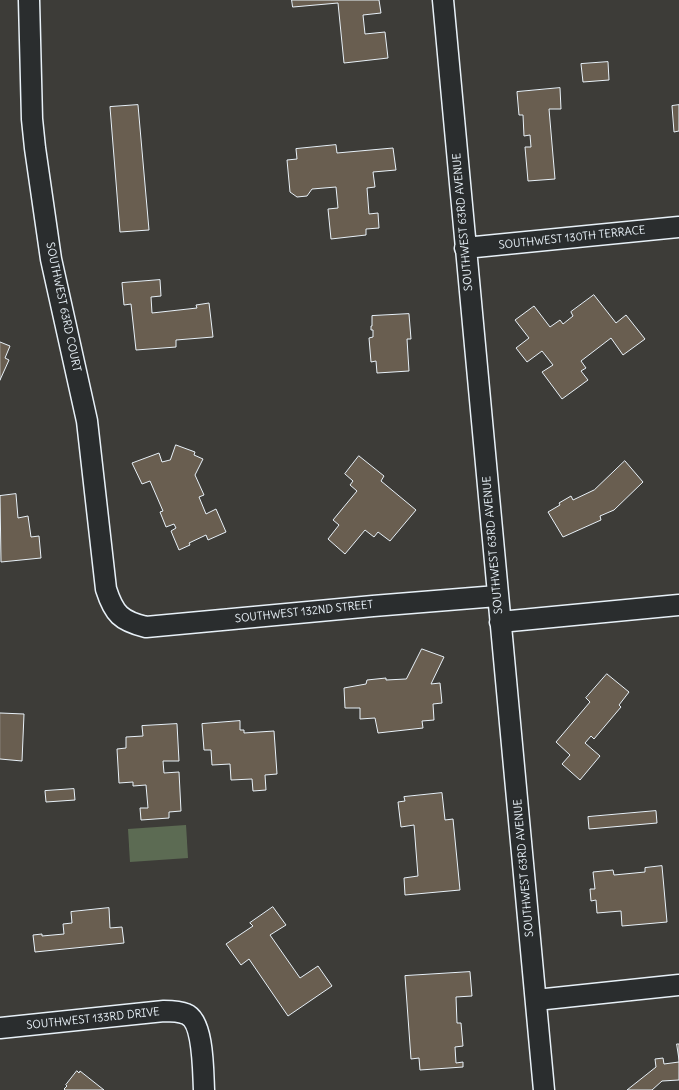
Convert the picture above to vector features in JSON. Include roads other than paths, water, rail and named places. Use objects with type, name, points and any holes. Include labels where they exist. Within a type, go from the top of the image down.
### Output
[{"type":"street","name":"SOUTHWEST 63RD COURT","points":[[29,0],[32,119],[39,180],[61,307],[82,392],[87,420],[105,584],[116,611]]},
{"type":"street","name":"SOUTHWEST 63RD AVENUE","points":[[443,0],[497,596],[509,709],[544,1090]]},
{"type":"street","name":"SOUTHWEST 130TH TERRACE","points":[[465,248],[679,227]]},
{"type":"street","name":"SOUTHWEST 132ND STREET","points":[[116,611],[128,622],[146,627],[497,596]]},
{"type":"street","points":[[500,622],[679,605]]},
{"type":"street","points":[[536,1000],[679,984]]},
{"type":"street","name":"SOUTHWEST 133RD DRIVE","points":[[0,1028],[164,1011],[176,1011],[186,1014],[192,1018],[197,1027],[204,1090]]}]
